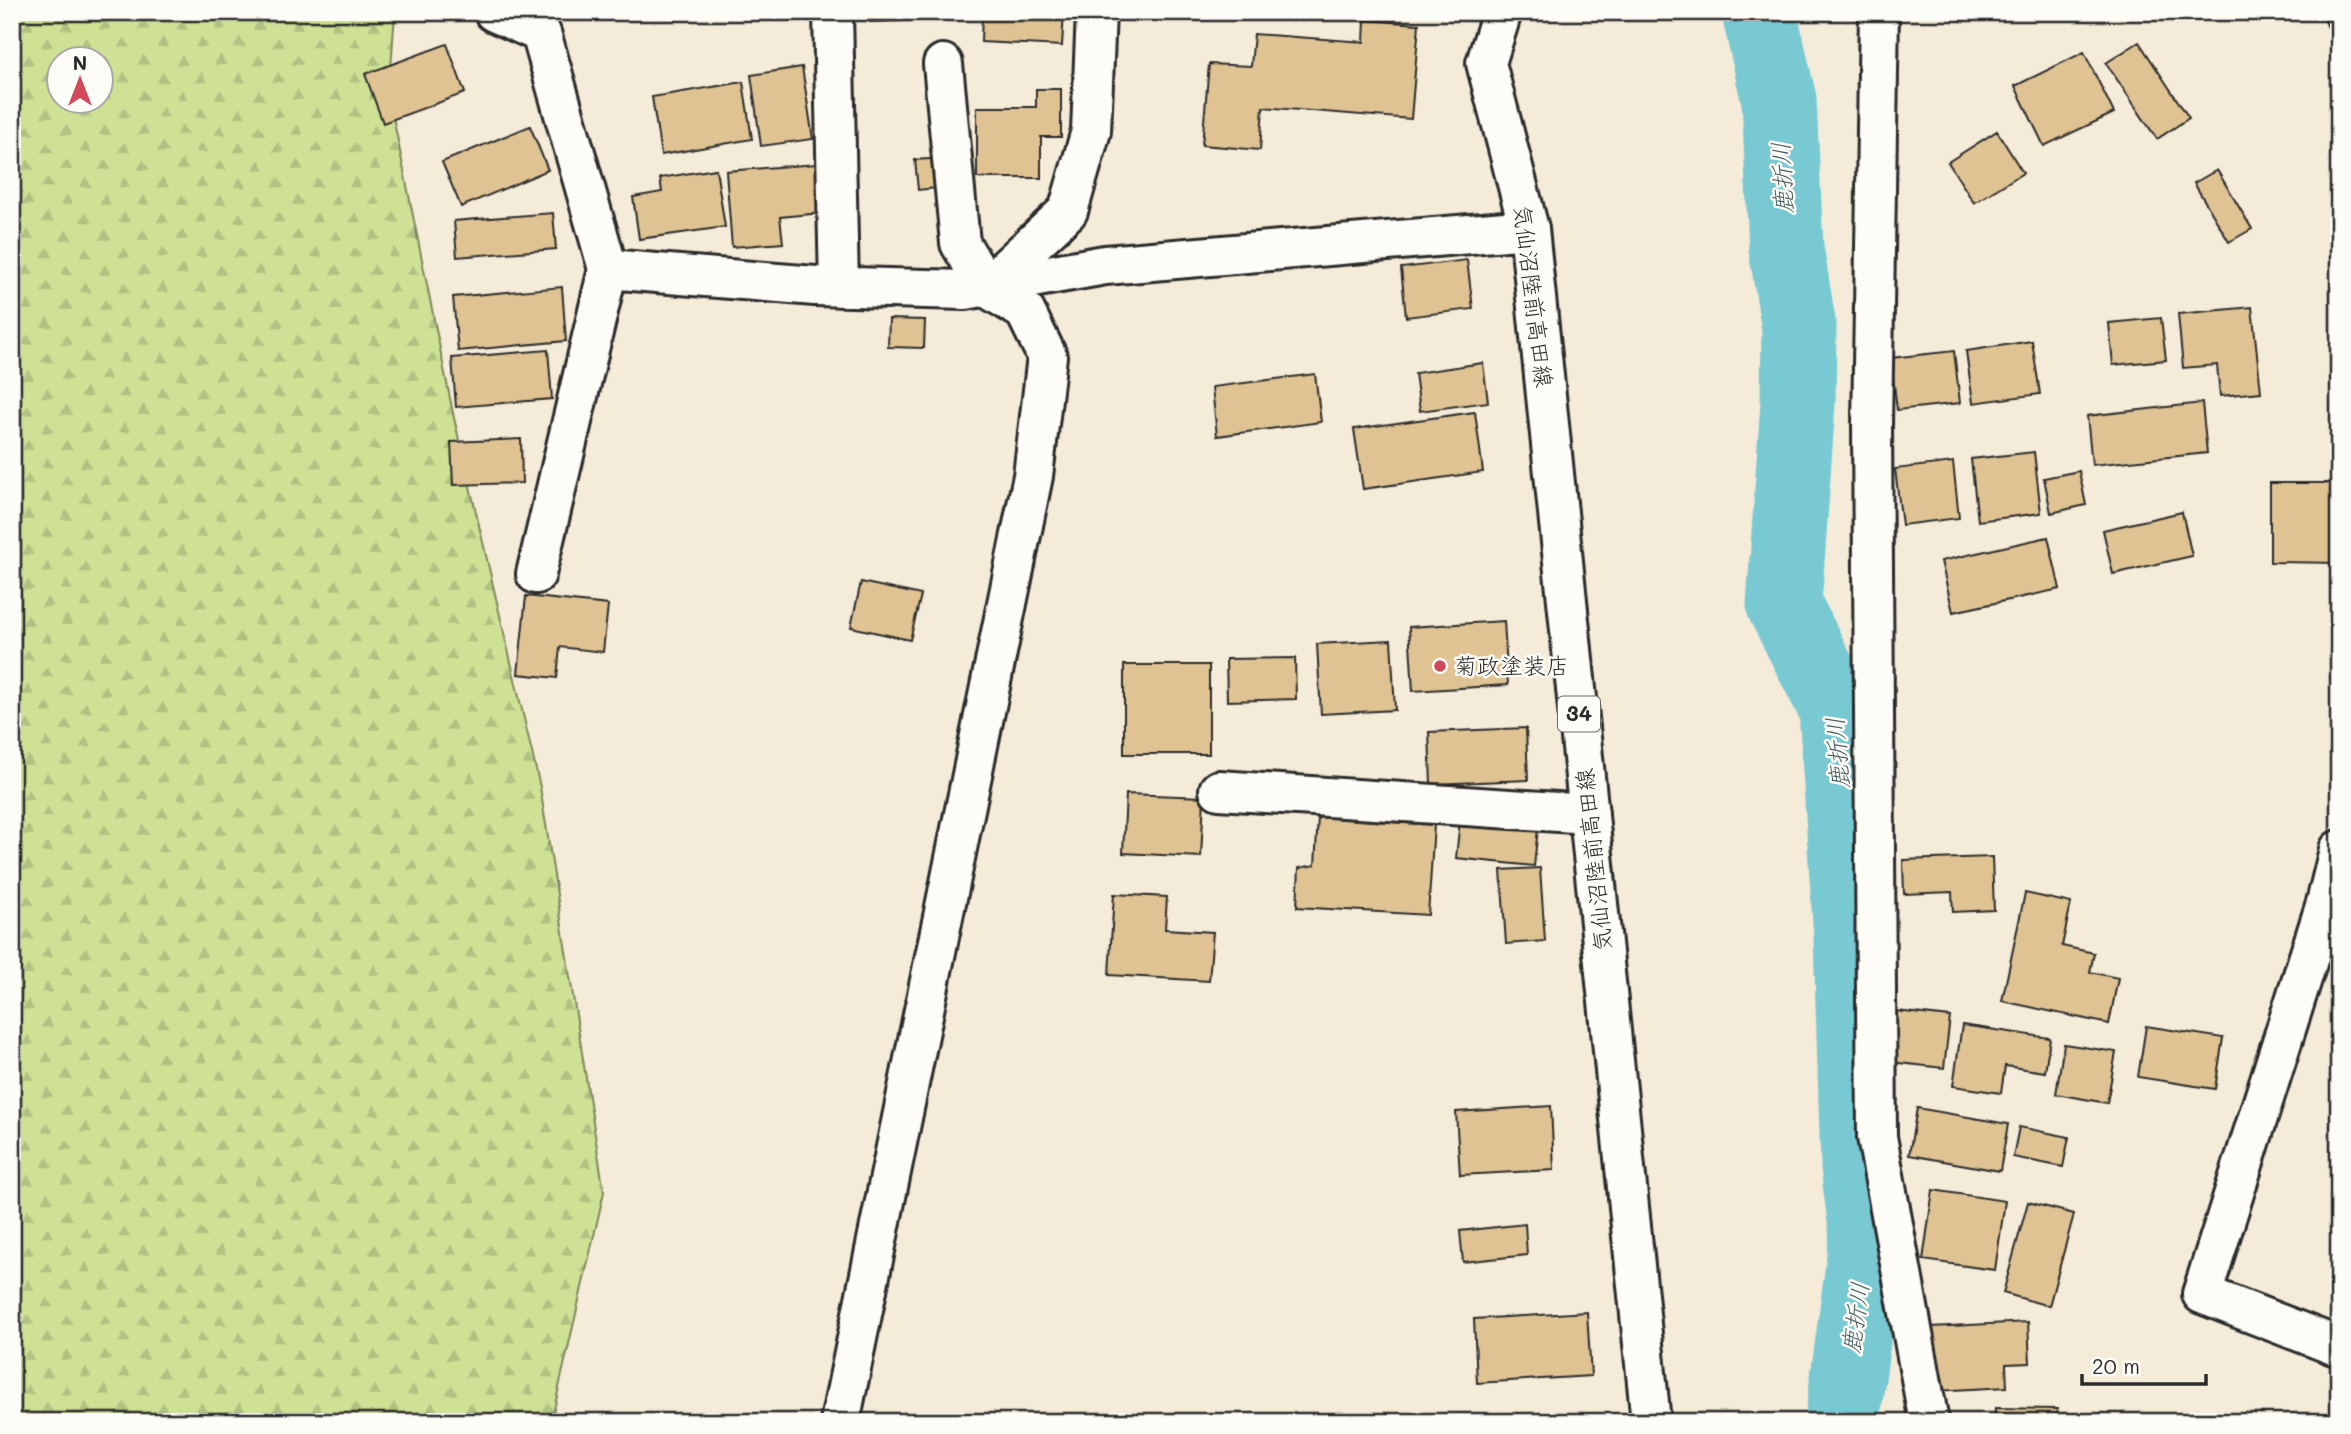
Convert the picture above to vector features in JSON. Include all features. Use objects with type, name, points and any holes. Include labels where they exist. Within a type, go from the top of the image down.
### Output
[{"type":"street","points":[[494,12],[541,33],[608,269],[536,574]]},
{"type":"street","points":[[833,12],[839,287]]},
{"type":"street","points":[[986,287],[1068,211],[1091,131],[1096,12]]},
{"type":"street","name":"気仙沼陸前高田線","points":[[1502,12],[1486,63],[1529,229],[1651,1422]]},
{"type":"street","points":[[1879,12],[1872,425],[1877,1137],[1929,1422]]},
{"type":"street","points":[[840,1422],[1033,476],[1047,356],[1025,311],[986,287],[960,243],[943,64]]},
{"type":"street","points":[[608,269],[839,287],[965,290],[1105,265],[1529,229]]},
{"type":"street","points":[[1219,790],[1589,814]]},
{"type":"street","points":[[2339,850],[2326,903],[2202,1294],[2339,1347]]},
{"type":"green space","points":[[12,12],[395,12],[389,97],[454,418],[540,787],[604,1192],[551,1422],[12,1422]]},
{"type":"building","points":[[870,12],[968,12],[969,19],[870,22]]},
{"type":"building","points":[[982,12],[1064,12],[1062,46],[981,42]]},
{"type":"building","points":[[2321,12],[2339,12],[2337,48]]},
{"type":"building","points":[[1365,20],[1419,24],[1411,119],[1263,107],[1260,150],[1202,145],[1209,64],[1251,66],[1254,34],[1364,42]]},
{"type":"building","points":[[2139,42],[2189,118],[2157,139],[2106,63]]},
{"type":"building","points":[[447,44],[465,93],[383,123],[365,74]]},
{"type":"building","points":[[2084,52],[2114,113],[2044,146],[2015,86]]},
{"type":"building","points":[[802,67],[813,139],[761,146],[751,75]]},
{"type":"building","points":[[743,82],[752,139],[661,155],[652,97]]},
{"type":"building","points":[[1036,89],[1061,89],[1061,137],[1041,137],[1041,178],[977,178],[977,107],[1036,107]]},
{"type":"building","points":[[530,126],[548,170],[461,207],[442,162]]},
{"type":"building","points":[[1997,131],[2023,173],[1974,203],[1948,162]]},
{"type":"building","points":[[944,158],[946,187],[918,190],[915,160]]},
{"type":"building","points":[[817,164],[821,213],[780,217],[783,243],[732,247],[726,171]]},
{"type":"building","points":[[716,169],[725,227],[639,239],[633,197],[662,192],[660,178]]},
{"type":"building","points":[[2217,170],[2252,229],[2229,242],[2194,183]]},
{"type":"building","points":[[553,213],[556,249],[457,257],[454,221]]},
{"type":"building","points":[[1467,260],[1473,309],[1406,317],[1401,268]]},
{"type":"building","points":[[562,287],[566,341],[458,351],[453,297]]},
{"type":"building","points":[[2252,307],[2261,392],[2220,396],[2217,365],[2183,368],[2178,314]]},
{"type":"building","points":[[2161,318],[2166,360],[2113,365],[2109,323]]},
{"type":"building","points":[[889,319],[925,320],[924,348],[888,347]]},
{"type":"building","points":[[2032,341],[2040,394],[1973,403],[1966,351]]},
{"type":"building","points":[[548,350],[552,399],[456,407],[452,358]]},
{"type":"building","points":[[1954,351],[1960,403],[1897,410],[1891,358]]},
{"type":"building","points":[[1483,363],[1488,402],[1420,411],[1415,373]]},
{"type":"building","points":[[1315,374],[1321,422],[1217,436],[1212,387]]},
{"type":"building","points":[[2202,403],[2207,453],[2092,465],[2087,416]]},
{"type":"building","points":[[1475,412],[1483,472],[1363,489],[1354,429]]},
{"type":"building","points":[[521,439],[522,483],[453,485],[451,442]]},
{"type":"building","points":[[2034,452],[2041,513],[1978,521],[1971,459]]},
{"type":"building","points":[[1953,462],[1959,518],[1902,525],[1895,469]]},
{"type":"building","points":[[2079,471],[2086,505],[2051,513],[2044,478]]},
{"type":"building","points":[[2270,483],[2339,483],[2339,563],[2270,562]]},
{"type":"building","points":[[2182,512],[2192,556],[2113,574],[2103,530]]},
{"type":"building","points":[[2048,537],[2060,589],[1953,612],[1941,561]]},
{"type":"building","points":[[861,582],[921,595],[910,640],[851,627]]},
{"type":"building","points":[[526,596],[608,605],[603,652],[560,647],[557,678],[518,674]]},
{"type":"building","points":[[1504,621],[1508,685],[1413,691],[1409,627]]},
{"type":"building","points":[[1391,640],[1395,710],[1321,714],[1317,644]]},
{"type":"building","points":[[1295,658],[1296,699],[1227,701],[1226,659]]},
{"type":"building","points":[[1124,665],[1209,665],[1209,754],[1124,754]]},
{"type":"building","points":[[1526,728],[1528,780],[1431,784],[1429,732]]},
{"type":"building","points":[[1126,794],[1204,797],[1201,857],[1123,853]]},
{"type":"building","points":[[1318,817],[1434,825],[1428,915],[1297,907],[1299,868],[1315,865]]},
{"type":"building","points":[[1460,820],[1538,828],[1534,866],[1456,858]]},
{"type":"building","points":[[1992,857],[1994,910],[1953,912],[1952,892],[1904,894],[1903,860]]},
{"type":"building","points":[[1540,868],[1545,941],[1506,944],[1501,870]]},
{"type":"building","points":[[2025,893],[2071,903],[2062,946],[2094,953],[2090,972],[2118,978],[2109,1024],[2002,1001]]},
{"type":"building","points":[[1114,894],[1167,897],[1165,929],[1213,932],[1209,981],[1109,975]]},
{"type":"building","points":[[1896,1011],[1950,1017],[1944,1068],[1890,1062]]},
{"type":"building","points":[[1962,1025],[2050,1038],[2045,1072],[2005,1066],[2001,1093],[1953,1086]]},
{"type":"building","points":[[2146,1026],[2223,1038],[2215,1089],[2138,1077]]},
{"type":"building","points":[[2064,1044],[2116,1052],[2107,1103],[2056,1094]]},
{"type":"building","points":[[1551,1106],[1554,1170],[1460,1175],[1456,1112]]},
{"type":"building","points":[[1917,1108],[2008,1124],[2000,1171],[1909,1155]]},
{"type":"building","points":[[2019,1127],[2069,1137],[2063,1167],[2013,1157]]},
{"type":"building","points":[[1933,1190],[2005,1201],[1995,1270],[1923,1260]]},
{"type":"building","points":[[2028,1202],[2074,1214],[2049,1306],[2003,1293]]},
{"type":"building","points":[[1525,1224],[1527,1255],[1463,1262],[1460,1231]]},
{"type":"building","points":[[1587,1312],[1591,1376],[1477,1383],[1474,1319]]},
{"type":"building","points":[[2028,1322],[2030,1363],[2006,1364],[2007,1387],[1935,1391],[1931,1327]]},
{"type":"building","points":[[1995,1408],[2057,1409],[2057,1422],[1994,1422]]},
{"type":"waterway","name":"鹿折川","points":[[1759,12],[1779,100],[1786,248],[1799,328],[1798,403],[1784,605],[1836,708],[1851,937],[1858,1166],[1867,1236],[1842,1422]]},
{"type":"place","name":"菊政塗装店","points":[[1440,666]]}]
